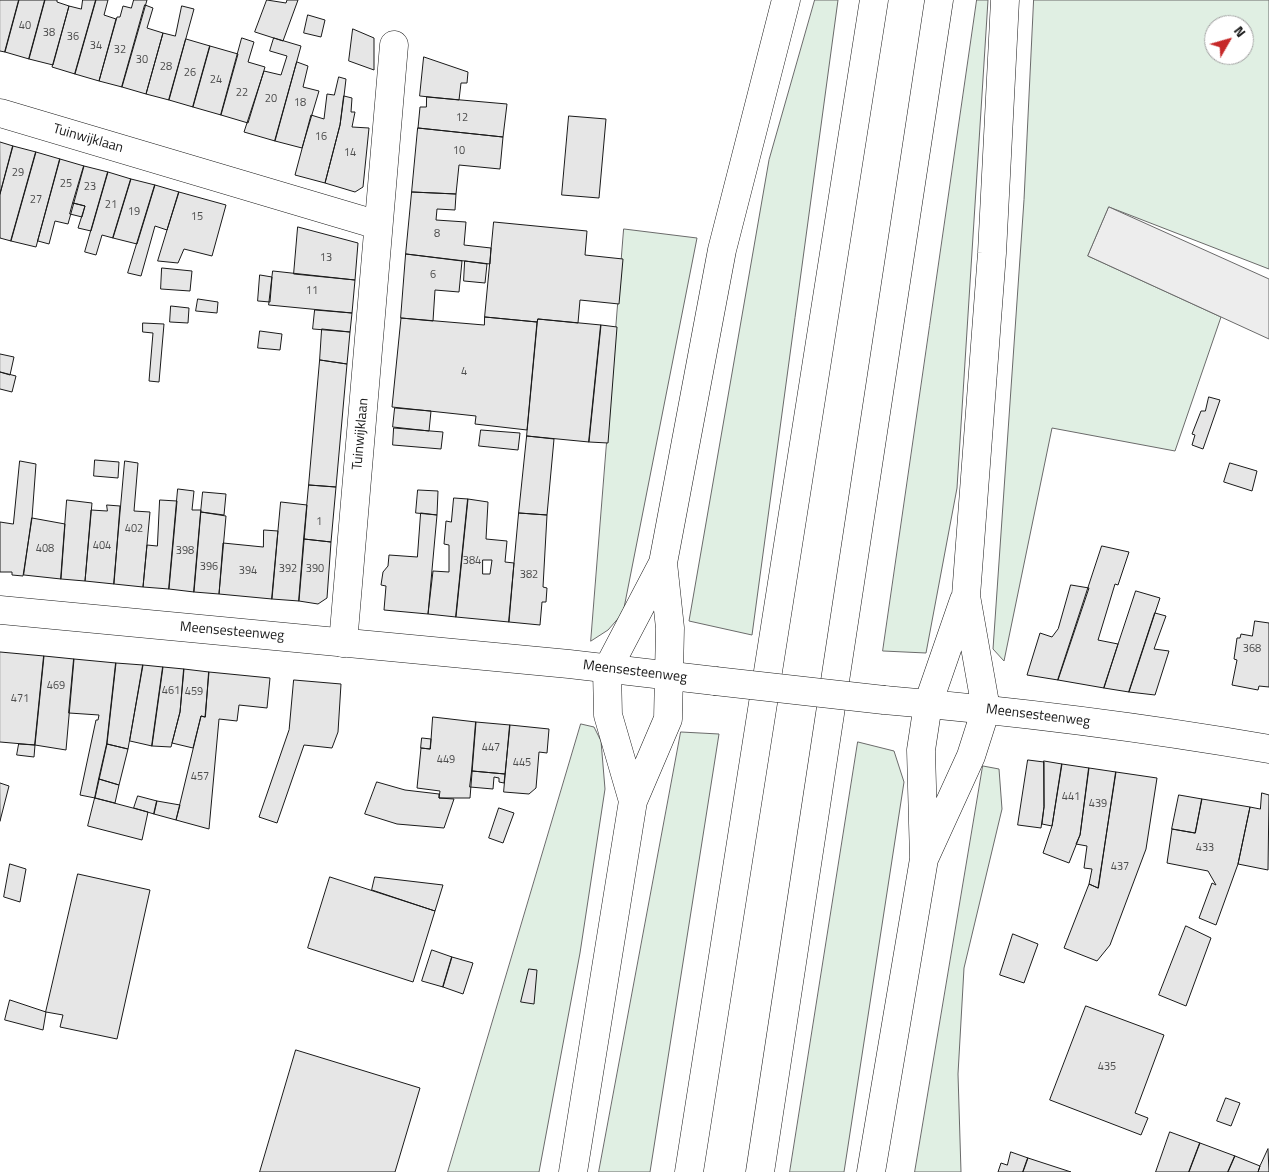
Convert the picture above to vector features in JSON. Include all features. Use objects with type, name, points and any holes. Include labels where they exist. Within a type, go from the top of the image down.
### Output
[{"type":"main road","points":[[573,1172],[633,801],[668,719],[670,628],[663,563],[722,250],[786,0]]},
{"type":"main road","points":[[690,1172],[874,0]]},
{"type":"main road","points":[[760,1172],[940,0]]},
{"type":"main road","points":[[924,859],[972,756],[986,709],[966,596],[992,253],[1005,0]]},
{"type":"main road","name":"Tuinwijklaan","points":[[343,643],[394,45]]},
{"type":"main road","name":"Tuinwijklaan","points":[[0,113],[378,225]]},
{"type":"main road","points":[[633,801],[608,715],[607,670],[663,563]]},
{"type":"main road","points":[[871,1172],[924,859],[921,759],[928,704],[966,596]]},
{"type":"main road","name":"Meensesteenweg","points":[[0,610],[986,709],[1184,734],[1269,749]]},
{"type":"green space","points":[[815,0],[838,0],[752,635],[689,621],[769,160]]},
{"type":"green space","points":[[977,0],[988,0],[957,488],[926,653],[883,651]]},
{"type":"green space","points":[[1034,0],[1269,0],[1269,269],[1109,207],[1088,256],[1221,317],[1175,451],[1052,428],[1004,661],[993,649],[1024,200]]},
{"type":"green space","points":[[624,229],[697,238],[623,613],[608,630],[591,641]]},
{"type":"green space","points":[[581,724],[594,727],[601,741],[605,789],[580,953],[539,1172],[448,1172]]},
{"type":"green space","points":[[681,732],[719,734],[650,1172],[599,1172]]},
{"type":"green space","points":[[858,742],[894,751],[904,782],[844,1172],[790,1172]]},
{"type":"green space","points":[[983,766],[999,769],[1002,809],[964,968],[958,1074],[961,1172],[915,1172]]},
{"type":"shaded area","points":[[1109,207],[1269,279],[1269,339],[1088,256]]},
{"type":"building","points":[[0,0],[19,0],[5,52],[0,51]]},
{"type":"building","points":[[19,0],[45,0],[29,59],[5,52]]},
{"type":"building","points":[[45,0],[57,0],[57,2],[69,6],[53,65],[29,59]]},
{"type":"building","points":[[83,0],[96,0],[75,74],[52,67],[69,6],[81,9]]},
{"type":"building","points":[[96,0],[108,0],[104,15],[116,19],[99,81],[75,74]]},
{"type":"building","points":[[134,0],[147,0],[122,87],[99,81],[117,17],[120,17],[123,6],[131,8]]},
{"type":"building","points":[[267,0],[286,3],[287,0],[298,0],[283,41],[255,32]]},
{"type":"building","points":[[145,5],[153,8],[147,28],[163,33],[146,94],[122,87]]},
{"type":"building","points":[[182,6],[194,9],[169,100],[146,94],[163,33],[175,36]]},
{"type":"building","points":[[308,15],[325,20],[321,37],[304,33]]},
{"type":"building","points":[[353,29],[374,38],[374,70],[349,61]]},
{"type":"building","points":[[242,38],[254,42],[248,62],[265,67],[248,123],[221,115]]},
{"type":"building","points":[[274,38],[301,46],[275,141],[244,132],[264,71],[281,75],[287,56],[270,51]]},
{"type":"building","points":[[186,39],[210,46],[193,107],[169,100]]},
{"type":"building","points":[[210,46],[238,54],[221,115],[193,107]]},
{"type":"building","points":[[424,57],[468,72],[467,83],[461,83],[459,100],[420,96]]},
{"type":"building","points":[[297,62],[308,66],[303,87],[319,91],[302,148],[275,141]]},
{"type":"building","points":[[339,77],[346,79],[344,96],[340,125],[325,183],[295,175],[311,115],[324,119],[327,94],[334,95]]},
{"type":"building","points":[[344,96],[352,98],[351,112],[355,112],[352,127],[369,128],[363,187],[355,192],[325,183],[340,125]]},
{"type":"building","points":[[427,97],[507,104],[503,137],[418,128],[420,107],[426,107]]},
{"type":"building","points":[[569,116],[606,119],[599,198],[562,195]]},
{"type":"building","points":[[418,128],[503,137],[500,169],[459,165],[456,194],[412,192]]},
{"type":"building","points":[[0,142],[13,146],[0,194]]},
{"type":"building","points":[[13,146],[36,152],[11,241],[0,238],[0,194]]},
{"type":"building","points":[[36,152],[60,159],[36,247],[11,241]]},
{"type":"building","points":[[60,159],[84,166],[68,224],[55,221],[49,244],[38,241]]},
{"type":"building","points":[[84,166],[108,172],[91,231],[78,228],[85,206],[73,203]]},
{"type":"building","points":[[108,172],[131,179],[113,238],[102,235],[96,255],[85,252]]},
{"type":"building","points":[[131,179],[155,185],[137,244],[113,238]]},
{"type":"building","points":[[155,185],[179,192],[167,230],[155,226],[141,276],[128,273]]},
{"type":"building","points":[[179,192],[226,205],[212,256],[184,249],[178,263],[158,261]]},
{"type":"building","points":[[412,192],[456,194],[455,210],[437,209],[436,220],[466,222],[464,245],[491,248],[490,264],[406,254]]},
{"type":"building","points":[[73,203],[85,206],[82,217],[70,214]]},
{"type":"building","points":[[494,222],[587,231],[585,255],[623,259],[619,304],[580,300],[578,323],[538,319],[537,322],[485,317]]},
{"type":"building","points":[[298,227],[358,243],[355,280],[294,274]]},
{"type":"building","points":[[406,254],[462,261],[459,292],[435,290],[433,321],[401,318]]},
{"type":"building","points":[[465,261],[487,264],[485,283],[464,281]]},
{"type":"building","points":[[162,268],[192,271],[190,291],[161,289]]},
{"type":"building","points":[[273,271],[355,280],[352,313],[269,305]]},
{"type":"building","points":[[260,275],[272,277],[270,302],[258,301]]},
{"type":"building","points":[[198,299],[218,302],[217,313],[196,311]]},
{"type":"building","points":[[171,306],[189,308],[188,323],[170,322]]},
{"type":"building","points":[[315,310],[352,313],[350,332],[313,329]]},
{"type":"building","points":[[485,317],[537,322],[527,430],[475,424],[476,416],[392,407],[401,318],[484,325]]},
{"type":"building","points":[[538,319],[601,325],[589,442],[527,436]]},
{"type":"building","points":[[143,323],[164,324],[159,382],[149,381],[153,333],[143,332]]},
{"type":"building","points":[[601,325],[617,327],[608,443],[589,442]]},
{"type":"building","points":[[322,329],[350,332],[347,364],[320,360]]},
{"type":"building","points":[[260,331],[282,334],[280,350],[258,348]]},
{"type":"building","points":[[0,354],[14,357],[10,375],[0,372]]},
{"type":"building","points":[[320,360],[347,364],[336,487],[309,485]]},
{"type":"building","points":[[0,372],[16,376],[12,392],[0,389]]},
{"type":"building","points":[[1209,397],[1220,400],[1203,449],[1192,445],[1195,435],[1192,434],[1201,411],[1205,411]]},
{"type":"building","points":[[395,408],[431,411],[429,431],[393,427]]},
{"type":"building","points":[[394,428],[443,432],[441,449],[393,445]]},
{"type":"building","points":[[481,430],[520,433],[518,450],[479,446]]},
{"type":"building","points":[[527,436],[554,439],[547,515],[519,513]]},
{"type":"building","points":[[95,460],[119,462],[118,478],[94,476]]},
{"type":"building","points":[[20,461],[36,464],[32,518],[23,576],[12,575],[12,572],[0,572],[0,522],[13,524]]},
{"type":"building","points":[[125,461],[138,463],[134,511],[150,512],[143,587],[114,584]]},
{"type":"building","points":[[1230,463],[1257,471],[1252,491],[1224,482]]},
{"type":"building","points":[[309,485],[336,487],[331,542],[304,539]]},
{"type":"building","points":[[178,489],[194,491],[192,510],[201,510],[194,592],[169,589]]},
{"type":"building","points":[[418,490],[438,491],[437,515],[416,513]]},
{"type":"building","points":[[203,492],[226,494],[224,515],[201,512]]},
{"type":"building","points":[[454,498],[468,499],[456,617],[428,614],[433,571],[449,572],[449,545],[444,544],[446,521],[451,522]]},
{"type":"building","points":[[468,499],[488,502],[486,539],[507,541],[505,562],[514,563],[509,622],[456,617]],"holes":[[[483,560],[492,560],[490,574],[483,574]]]},
{"type":"building","points":[[67,500],[92,503],[85,581],[61,579]]},
{"type":"building","points":[[160,500],[177,501],[169,589],[143,587],[147,545],[157,546]]},
{"type":"building","points":[[281,502],[307,505],[299,601],[272,599]]},
{"type":"building","points":[[107,505],[120,506],[114,584],[85,581],[91,510],[107,511]]},
{"type":"building","points":[[201,512],[226,516],[219,594],[194,592]]},
{"type":"building","points":[[421,513],[437,515],[428,614],[384,610],[386,586],[381,585],[383,572],[388,566],[389,555],[417,557]]},
{"type":"building","points":[[519,513],[547,515],[543,587],[547,588],[546,602],[542,602],[540,625],[509,622]]},
{"type":"building","points":[[32,518],[65,524],[61,579],[24,575]]},
{"type":"building","points":[[264,530],[278,531],[272,599],[219,594],[223,543],[263,547]]},
{"type":"building","points":[[304,539],[331,542],[327,598],[318,604],[299,601]]},
{"type":"building","points":[[1102,546],[1129,552],[1118,585],[1115,584],[1098,640],[1118,644],[1104,688],[1058,680]]},
{"type":"building","points":[[1071,585],[1089,588],[1058,680],[1027,675],[1040,633],[1052,637],[1058,629]]},
{"type":"building","points":[[1136,591],[1160,598],[1129,692],[1104,688]]},
{"type":"building","points":[[1155,613],[1166,616],[1154,649],[1169,651],[1155,695],[1129,692]]},
{"type":"building","points":[[1255,621],[1269,623],[1269,687],[1259,686],[1258,690],[1232,685],[1237,660],[1234,659],[1237,638],[1240,638],[1241,634],[1252,636]]},
{"type":"building","points":[[0,652],[44,656],[35,745],[0,742]]},
{"type":"building","points":[[44,656],[74,659],[66,750],[35,745]]},
{"type":"building","points":[[74,659],[116,663],[107,744],[95,798],[80,795],[96,720],[98,720],[99,715],[69,713]]},
{"type":"building","points":[[116,663],[143,665],[128,749],[107,744]]},
{"type":"building","points":[[143,665],[163,667],[152,746],[130,741]]},
{"type":"building","points":[[163,667],[184,669],[180,712],[171,747],[152,746]]},
{"type":"building","points":[[184,669],[209,672],[205,717],[201,716],[193,748],[172,743],[180,712]]},
{"type":"building","points":[[209,672],[270,678],[267,708],[239,705],[237,721],[219,719],[209,829],[176,820],[201,716],[205,717]]},
{"type":"building","points":[[294,680],[341,684],[338,732],[332,748],[304,745],[277,823],[259,817],[289,730]]},
{"type":"building","points":[[433,717],[476,722],[470,798],[439,798],[440,791],[417,788],[421,748],[430,749]]},
{"type":"building","points":[[476,722],[510,725],[505,774],[472,771]]},
{"type":"building","points":[[510,725],[549,729],[547,753],[539,752],[536,788],[529,794],[504,792]]},
{"type":"building","points":[[422,738],[431,739],[430,749],[421,748]]},
{"type":"building","points":[[19,744],[35,745],[34,757],[17,755]]},
{"type":"building","points":[[107,744],[128,749],[119,785],[99,779]]},
{"type":"building","points":[[1028,760],[1044,762],[1044,807],[1041,828],[1018,825]]},
{"type":"building","points":[[1044,761],[1062,764],[1052,826],[1042,824]]},
{"type":"building","points":[[1062,764],[1089,768],[1080,835],[1069,863],[1043,853],[1052,826]]},
{"type":"building","points":[[1089,768],[1116,772],[1098,888],[1089,884],[1092,869],[1084,868],[1087,846],[1076,844],[1080,835]]},
{"type":"building","points":[[472,771],[505,774],[504,783],[499,782],[499,778],[494,777],[493,789],[470,787]]},
{"type":"building","points":[[1116,772],[1157,778],[1146,849],[1110,945],[1097,961],[1064,948],[1089,884],[1098,888]]},
{"type":"building","points":[[99,779],[119,785],[115,803],[95,798]]},
{"type":"building","points":[[377,782],[405,790],[439,794],[439,798],[454,799],[444,828],[397,824],[365,814]]},
{"type":"building","points":[[0,783],[9,786],[0,821]]},
{"type":"building","points":[[1262,793],[1269,795],[1268,870],[1238,864],[1250,807],[1260,809]]},
{"type":"building","points":[[1179,795],[1202,799],[1195,833],[1172,829]]},
{"type":"building","points":[[138,796],[157,801],[154,814],[134,808]]},
{"type":"building","points":[[95,798],[148,812],[142,840],[88,826]]},
{"type":"building","points":[[1202,799],[1250,807],[1238,864],[1216,925],[1199,918],[1212,883],[1216,885],[1208,871],[1167,863],[1172,829],[1195,833]]},
{"type":"building","points":[[157,801],[180,805],[176,820],[154,814]]},
{"type":"building","points":[[499,808],[514,813],[503,843],[489,838]]},
{"type":"building","points":[[10,864],[26,869],[20,902],[4,897]]},
{"type":"building","points":[[78,874],[150,890],[117,1039],[60,1027],[63,1015],[46,1012]]},
{"type":"building","points":[[330,877],[435,911],[413,982],[308,948]]},
{"type":"building","points":[[375,877],[443,885],[435,911],[372,890]]},
{"type":"building","points":[[1186,926],[1211,938],[1186,1006],[1159,995]]},
{"type":"building","points":[[1013,934],[1038,944],[1024,983],[1000,975]]},
{"type":"building","points":[[432,950],[452,957],[443,987],[422,981]]},
{"type":"building","points":[[452,957],[473,963],[463,994],[443,987]]},
{"type":"building","points":[[529,969],[537,970],[534,1004],[521,1002]]},
{"type":"building","points":[[10,1000],[46,1012],[43,1030],[5,1020]]},
{"type":"building","points":[[1086,1006],[1164,1035],[1135,1113],[1148,1118],[1141,1135],[1050,1100]]},
{"type":"building","points":[[296,1050],[420,1088],[395,1172],[260,1172]]},
{"type":"building","points":[[1226,1098],[1240,1103],[1231,1126],[1217,1121]]},
{"type":"building","points":[[1170,1132],[1200,1143],[1189,1172],[1156,1172]]},
{"type":"building","points":[[1200,1143],[1235,1156],[1228,1172],[1189,1172]]},
{"type":"building","points":[[1268,1149],[1269,1172],[1258,1172],[1260,1166]]},
{"type":"building","points":[[1011,1152],[1028,1158],[1023,1172],[998,1172],[1001,1163],[1007,1165]]},
{"type":"building","points":[[1235,1156],[1260,1166],[1258,1172],[1228,1172]]},
{"type":"building","points":[[1028,1158],[1071,1172],[1023,1172]]}]
